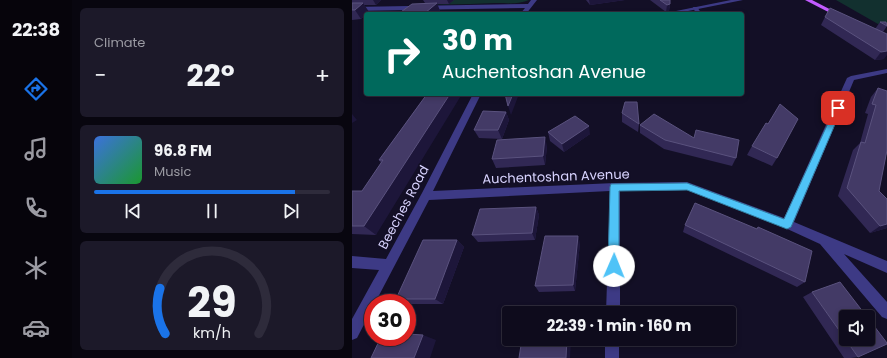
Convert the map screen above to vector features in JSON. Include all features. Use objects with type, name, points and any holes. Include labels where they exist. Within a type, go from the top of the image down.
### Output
[{"type":"main road","points":[[808,0],[847,20]]},
{"type":"street","points":[[524,12],[534,0]]},
{"type":"street","points":[[674,12],[740,0]]},
{"type":"street","points":[[352,9],[529,6]]},
{"type":"street","points":[[787,224],[851,78],[887,71]]},
{"type":"street","name":"Beeches Road","points":[[352,333],[426,196],[476,96]]},
{"type":"street","name":"Auchentoshan Avenue","points":[[426,196],[614,187],[687,186],[787,224],[887,267]]},
{"type":"street","points":[[613,306],[614,187]]},
{"type":"street","points":[[823,239],[887,312]]},
{"type":"street","points":[[352,262],[389,265]]},
{"type":"street","points":[[612,346],[612,358]]},
{"type":"lane","points":[[695,8],[698,12]]},
{"type":"green space","points":[[430,0],[529,0],[520,3],[425,4]]},
{"type":"green space","points":[[836,0],[887,0],[887,23],[878,24]]},
{"type":"building","points":[[660,0],[670,0],[670,4],[667,5]]},
{"type":"building","points":[[352,3],[363,3],[355,10],[352,10]]},
{"type":"building","points":[[437,3],[426,12],[401,12],[412,4]]},
{"type":"building","points":[[830,8],[887,34],[887,51],[881,52],[825,17]]},
{"type":"building","points":[[880,22],[886,22],[887,26]]},
{"type":"building","points":[[878,88],[887,91],[887,150],[879,191],[887,199],[887,224],[880,226],[847,188],[861,142],[865,143],[876,105],[872,104]]},
{"type":"building","points":[[426,96],[449,96],[364,226],[352,226],[352,191],[362,191],[383,160],[379,160]]},
{"type":"building","points":[[506,96],[512,96],[508,106]]},
{"type":"building","points":[[625,102],[637,102],[639,124],[622,113]]},
{"type":"building","points":[[780,104],[798,119],[777,158],[752,146]]},
{"type":"building","points":[[483,111],[506,112],[498,130],[474,130]]},
{"type":"building","points":[[654,114],[694,138],[696,130],[739,140],[736,158],[665,140],[640,125]]},
{"type":"building","points":[[575,116],[589,126],[562,144],[548,132]]},
{"type":"building","points":[[545,137],[543,156],[492,159],[497,140]]},
{"type":"building","points":[[695,203],[757,229],[758,227],[812,251],[805,282],[685,225]]},
{"type":"building","points":[[536,207],[532,233],[472,235],[480,209]]},
{"type":"building","points":[[545,236],[578,236],[573,285],[535,286]]},
{"type":"building","points":[[423,240],[457,240],[435,299],[416,299],[416,294],[398,294]]},
{"type":"building","points":[[840,282],[862,310],[839,310],[839,330],[812,292]]},
{"type":"building","points":[[875,327],[887,344],[858,357],[850,346],[875,346]]},
{"type":"building","points":[[416,335],[423,335],[414,358],[371,358],[377,346],[416,346]]},
{"type":"building","points":[[521,346],[567,346],[566,358],[519,358]]},
{"type":"route","points":[[614,266],[614,187],[687,186],[787,224],[838,108]]}]
